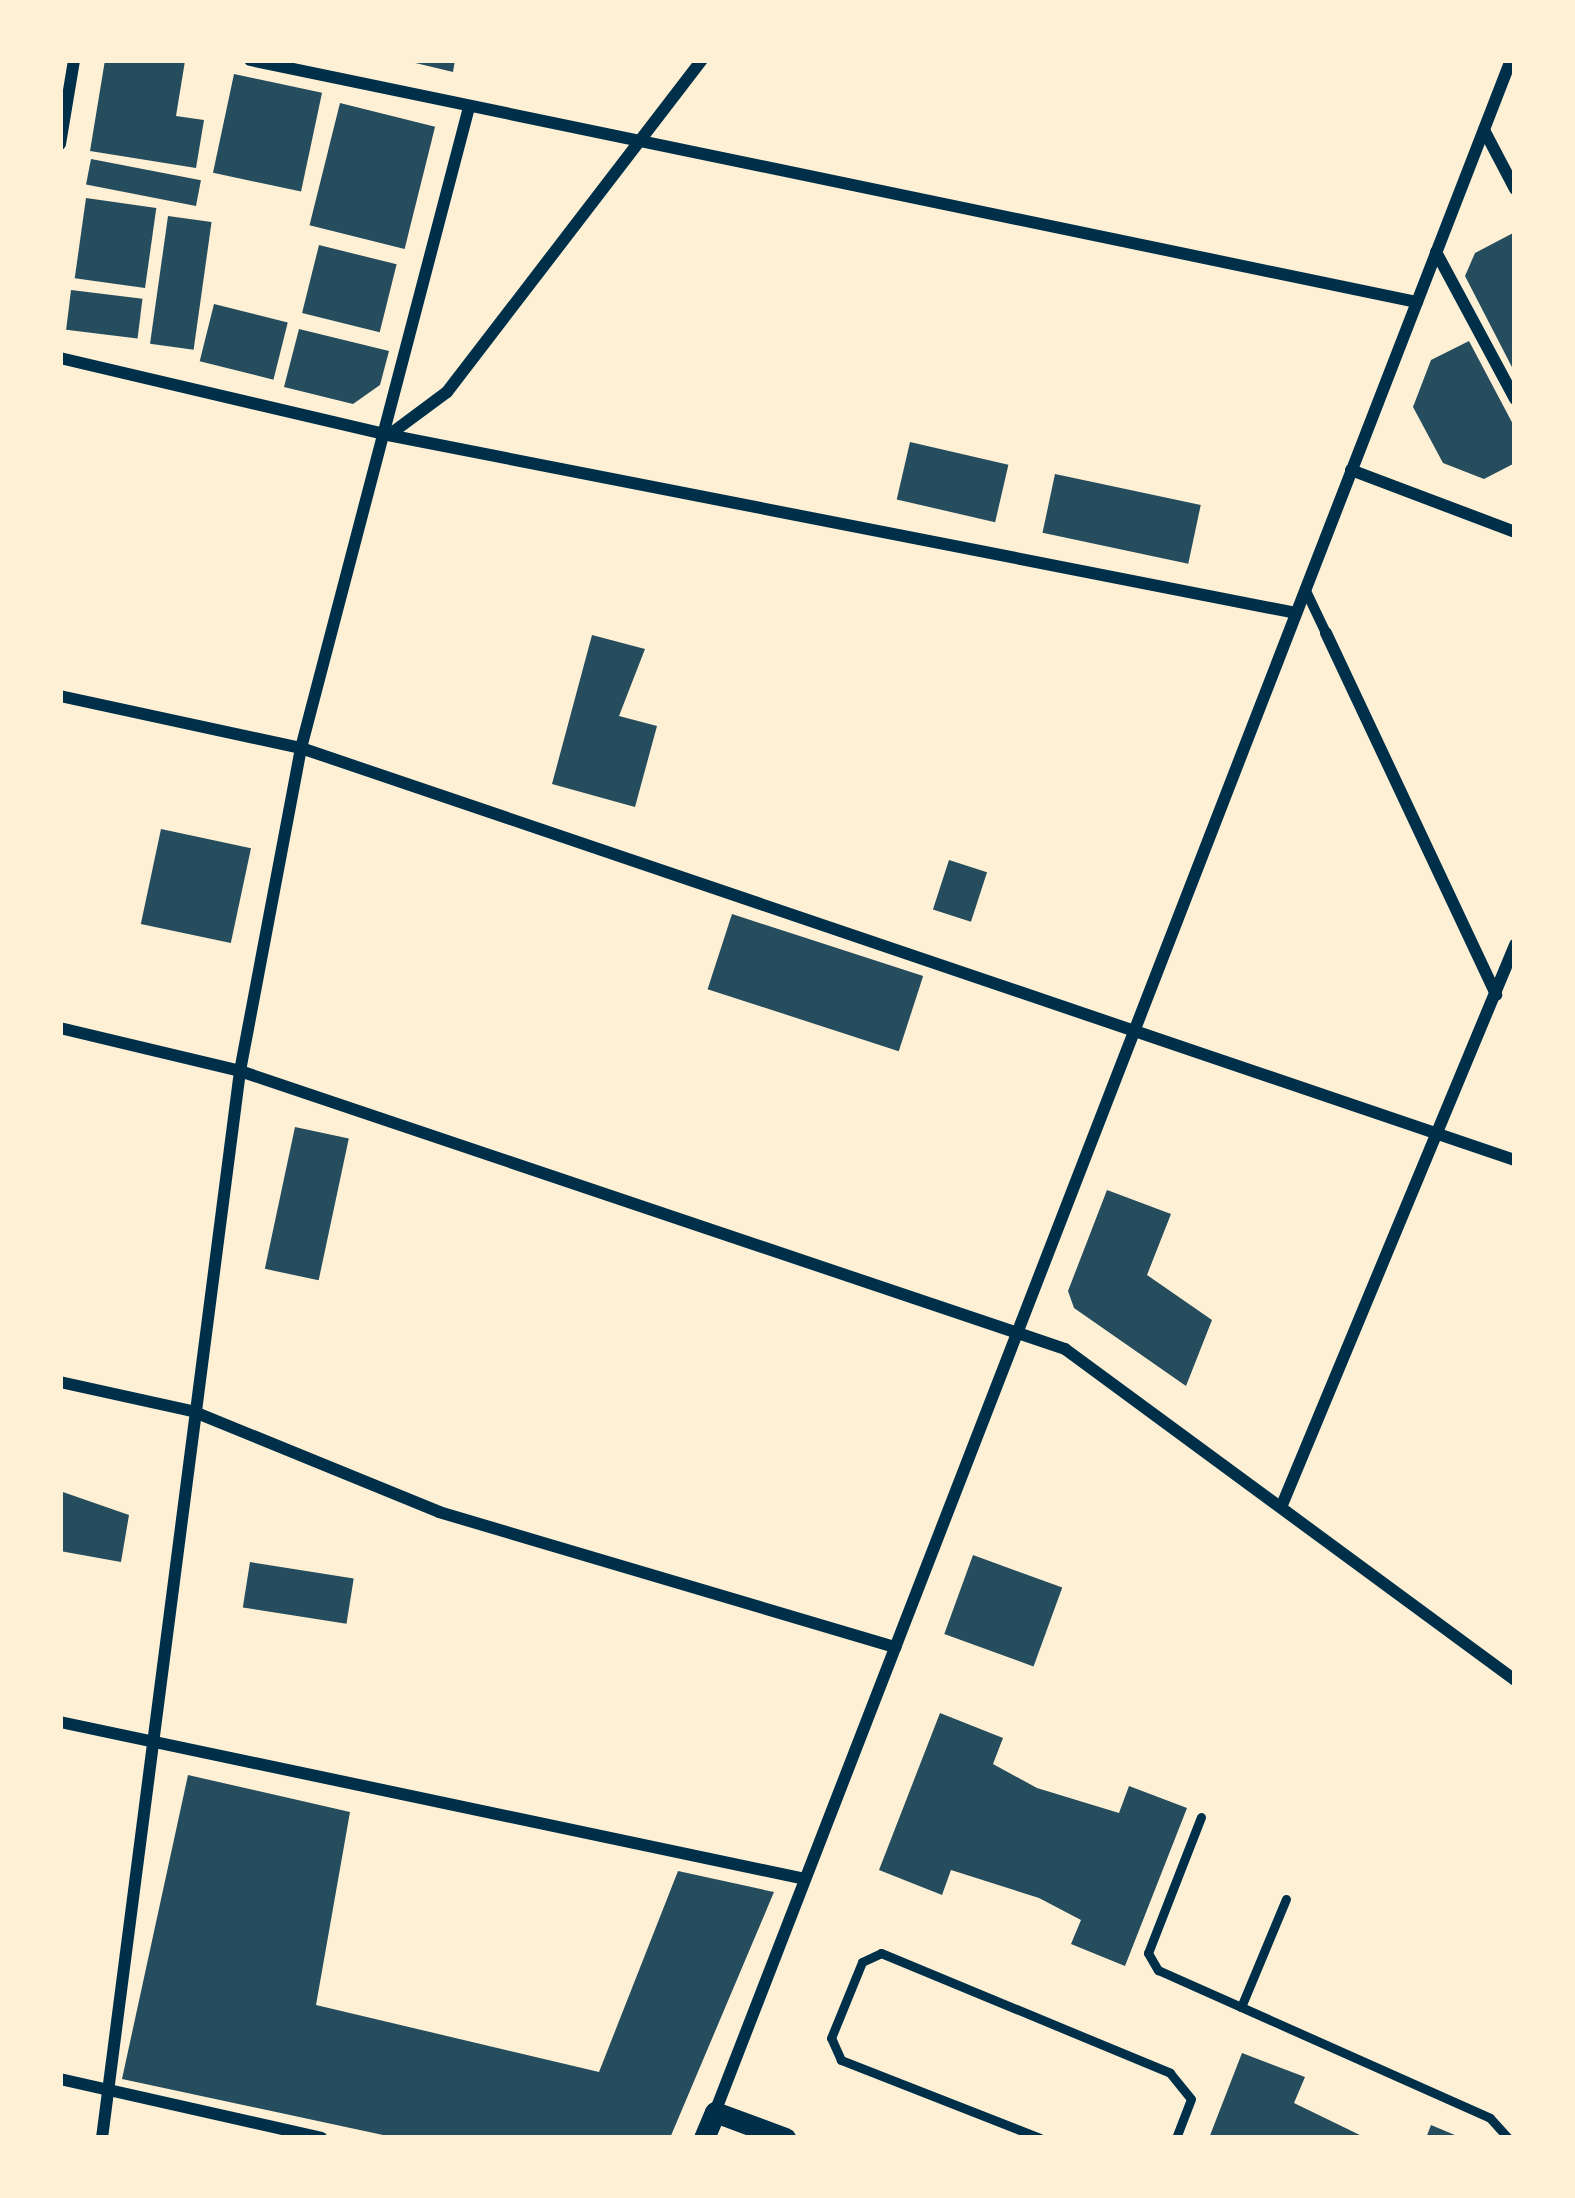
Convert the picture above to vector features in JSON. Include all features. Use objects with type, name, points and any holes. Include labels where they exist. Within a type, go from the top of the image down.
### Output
[{"type":"street","points":[[60,144],[74,60]]},
{"type":"street","points":[[250,60],[1417,302]]},
{"type":"street","points":[[388,436],[447,392],[644,144],[702,60]]},
{"type":"street","points":[[704,2138],[1016,1334],[1130,1024],[1511,60]]},
{"type":"street","points":[[102,2138],[240,1071],[301,748],[388,436],[469,106]]},
{"type":"street","points":[[1484,130],[1515,189]]},
{"type":"street","points":[[1436,252],[1515,399]]},
{"type":"street","points":[[60,358],[388,436],[1296,613]]},
{"type":"street","points":[[1351,470],[1515,532]]},
{"type":"street","points":[[1305,589],[1496,994]]},
{"type":"street","points":[[60,696],[301,748],[1130,1024],[1515,1160]]},
{"type":"street","points":[[1282,1504],[1441,1132],[1515,945]]},
{"type":"street","points":[[60,1028],[240,1071],[1065,1349],[1282,1504],[1515,1680]]},
{"type":"street","points":[[60,1382],[193,1411],[439,1512],[895,1647]]},
{"type":"street","points":[[60,1722],[153,1737],[805,1879]]},
{"type":"street","points":[[60,2079],[321,2138]]},
{"type":"street","points":[[715,2112],[785,2138]]},
{"type":"lane","points":[[1202,1817],[1148,1953],[1158,1970],[1490,2118],[1508,2138]]},
{"type":"lane","points":[[1241,2007],[1286,1899]]},
{"type":"lane","points":[[1040,2138],[841,2060],[831,2038],[862,1963],[880,1953],[1170,2073],[1191,2099],[1176,2138]]},
{"type":"building","points":[[105,60],[185,61],[176,116],[204,120],[196,168],[90,151]]},
{"type":"building","points":[[403,60],[455,60],[453,72]]},
{"type":"building","points":[[234,74],[322,93],[301,192],[213,173]]},
{"type":"building","points":[[340,103],[435,127],[405,249],[310,225]]},
{"type":"building","points":[[91,159],[201,180],[196,206],[86,185]]},
{"type":"building","points":[[86,198],[156,208],[145,288],[75,278]]},
{"type":"building","points":[[168,216],[212,222],[194,350],[150,344]]},
{"type":"building","points":[[1515,232],[1515,373],[1465,276],[1475,253]]},
{"type":"building","points":[[319,245],[397,264],[380,332],[302,313]]},
{"type":"building","points":[[71,290],[142,299],[138,338],[66,330]]},
{"type":"building","points":[[214,304],[288,322],[273,380],[200,361]]},
{"type":"building","points":[[299,329],[389,351],[380,385],[353,404],[284,387]]},
{"type":"building","points":[[1469,341],[1515,428],[1515,463],[1484,479],[1443,463],[1413,407],[1431,360]]},
{"type":"building","points":[[910,442],[1008,465],[995,522],[897,499]]},
{"type":"building","points":[[1055,474],[1201,505],[1188,564],[1043,533]]},
{"type":"building","points":[[592,635],[645,649],[619,716],[657,726],[635,807],[552,784]]},
{"type":"building","points":[[161,829],[251,848],[231,943],[141,924]]},
{"type":"building","points":[[949,860],[987,872],[971,922],[933,909]]},
{"type":"building","points":[[732,914],[923,976],[899,1051],[708,989]]},
{"type":"building","points":[[295,1127],[349,1138],[319,1280],[265,1269]]},
{"type":"building","points":[[1107,1190],[1171,1214],[1147,1275],[1212,1320],[1186,1386],[1074,1308],[1068,1291]]},
{"type":"building","points":[[60,1491],[129,1515],[121,1562],[60,1551]]},
{"type":"building","points":[[973,1555],[1062,1587],[1034,1666],[944,1634]]},
{"type":"building","points":[[250,1562],[354,1578],[347,1624],[243,1607]]},
{"type":"building","points":[[940,1713],[1003,1738],[993,1764],[1037,1788],[1119,1813],[1129,1786],[1187,1808],[1125,1966],[1071,1944],[1081,1920],[1039,1898],[951,1870],[942,1895],[879,1870]]},
{"type":"building","points":[[188,1775],[350,1812],[316,2005],[599,2072],[678,1871],[774,1892],[670,2138],[397,2138],[122,2079]]},
{"type":"building","points":[[1242,2053],[1305,2077],[1294,2103],[1366,2138],[1209,2138]]},
{"type":"building","points":[[1431,2125],[1462,2138],[1426,2138]]}]
